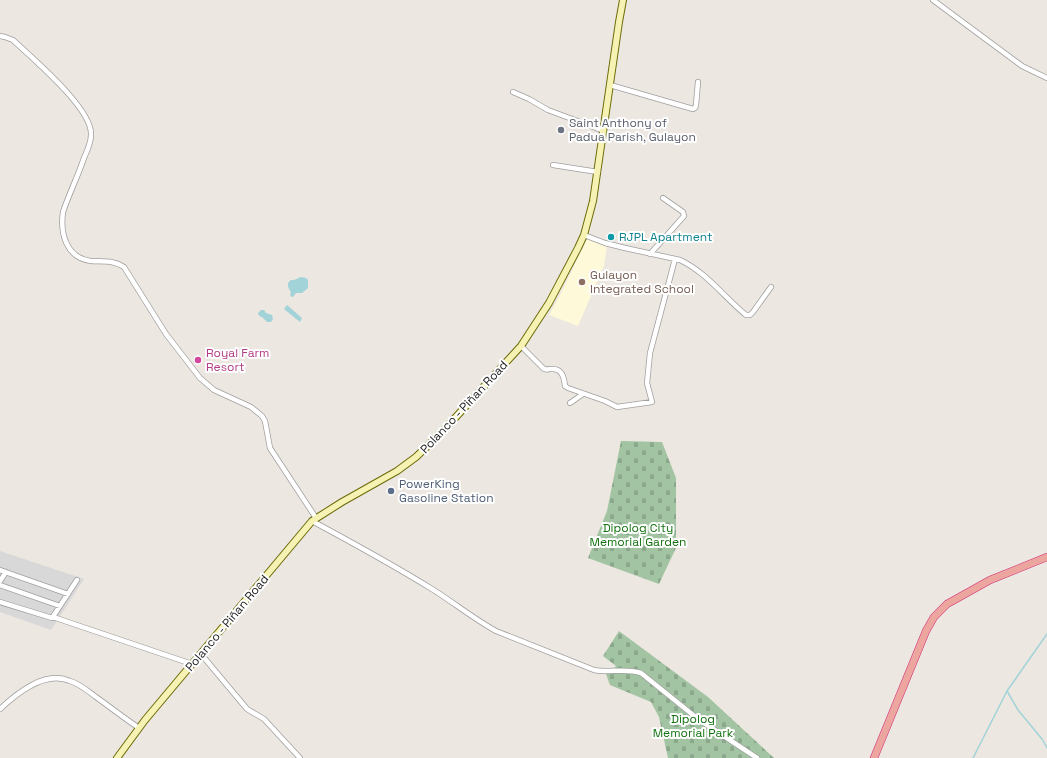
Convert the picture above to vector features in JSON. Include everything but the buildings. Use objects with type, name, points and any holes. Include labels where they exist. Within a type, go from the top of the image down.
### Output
[{"type":"highway","points":[[874,758],[916,653],[926,631],[937,613],[947,604],[990,580],[1047,557]]},
{"type":"main road","name":"Polanco - Piñan Road","points":[[117,758],[139,728],[314,520],[342,502],[397,471],[416,457],[444,430],[521,346],[549,302],[584,235],[593,201],[598,172],[623,0]]},
{"type":"street","points":[[933,0],[1022,66],[1047,78]]},
{"type":"street","points":[[0,36],[13,40],[54,79],[80,108],[88,120],[91,129],[89,145],[63,212],[62,220],[64,240],[70,250],[81,258],[113,262],[124,267],[166,334],[200,378],[214,390],[250,407],[262,416],[265,421],[270,448],[314,520],[415,578],[487,626],[594,670],[605,672],[641,673],[698,719],[757,758]]},
{"type":"street","points":[[610,85],[693,109],[696,105],[698,82]]},
{"type":"street","points":[[513,92],[548,110],[604,131]]},
{"type":"street","points":[[553,165],[598,172]]},
{"type":"street","points":[[650,254],[684,216],[683,212],[663,198]]},
{"type":"street","points":[[584,235],[605,243],[675,259],[686,263],[696,270],[746,315],[753,312],[772,287]]},
{"type":"street","points":[[521,346],[544,369],[559,370],[564,376],[565,386],[583,394],[605,401],[617,407],[652,402],[647,383],[650,353],[675,259]]},
{"type":"street","points":[[570,403],[583,394]]},
{"type":"street","points":[[0,570],[68,594]]},
{"type":"street","points":[[0,581],[6,572]]},
{"type":"street","points":[[53,617],[77,580]]},
{"type":"street","points":[[0,585],[60,606]]},
{"type":"street","points":[[0,602],[50,618],[53,617],[192,664]]},
{"type":"street","points":[[201,654],[246,708],[264,719],[300,758]]},
{"type":"street","points":[[0,709],[11,699],[42,680],[64,679],[82,687],[139,728]]},
{"type":"shaded area","name":"Gulayon Integrated School","points":[[588,237],[607,245],[604,266],[578,326],[549,315]]},
{"type":"shaded area","points":[[0,551],[84,579],[51,630],[0,612]]},
{"type":"green space","name":"Dipolog City Memorial Garden","points":[[621,441],[662,442],[676,478],[676,548],[659,584],[588,558],[607,511]]},
{"type":"green space","name":"Dipolog Memorial Park","points":[[619,631],[708,697],[774,758],[668,758],[659,717],[651,702],[610,685],[606,674],[612,671],[616,666],[603,656]]},
{"type":"water","points":[[301,277],[308,280],[308,288],[302,293],[296,293],[292,297],[290,295],[291,292],[288,287],[288,283],[291,280]]},
{"type":"water","points":[[287,305],[302,318],[300,322],[284,309]]},
{"type":"water","points":[[261,310],[264,310],[266,313],[272,315],[273,319],[271,322],[267,322],[259,316],[258,313]]},
{"type":"waterway","points":[[973,758],[1007,691],[1047,634]]},
{"type":"waterway","points":[[1007,691],[1018,710],[1042,739],[1047,748]]},
{"type":"place","name":"Saint Anthony of Padua Parish, Gulayon","points":[[561,130]]},
{"type":"place","name":"RJPL Apartment","points":[[611,237]]},
{"type":"place","name":"Gulayon Integrated School","points":[[582,282]]},
{"type":"place","name":"Royal Farm Resort","points":[[198,360]]},
{"type":"place","name":"PowerKing Gasoline Station","points":[[391,491]]}]
